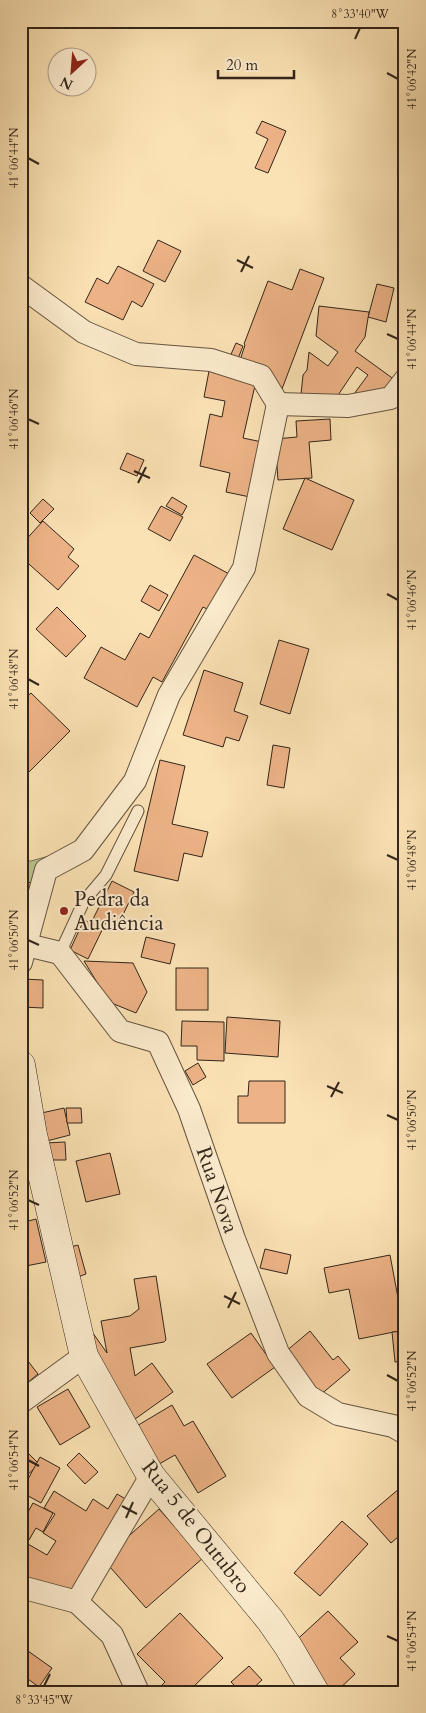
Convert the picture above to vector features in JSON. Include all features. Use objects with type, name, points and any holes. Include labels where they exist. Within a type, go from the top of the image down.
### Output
[{"type":"street","points":[[21,286],[84,332],[136,354],[211,360],[261,376],[278,404],[244,568],[169,694],[135,781],[83,850],[46,870],[24,953],[60,953]]},
{"type":"street","points":[[278,404],[348,406],[390,398],[405,380]]},
{"type":"street","name":"Rua Nova","points":[[60,953],[120,1031],[158,1042],[189,1109],[234,1239],[278,1353],[308,1396],[338,1414],[393,1426],[405,1433]]},
{"type":"street","name":"Rua 5 de Outubro","points":[[21,1065],[33,1135],[84,1356],[151,1476],[270,1620],[315,1692]]},
{"type":"street","points":[[21,1402],[84,1356]]},
{"type":"street","points":[[77,1602],[151,1476]]},
{"type":"street","points":[[21,1588],[77,1602],[112,1635],[138,1692]]},
{"type":"lane","points":[[60,953],[84,901],[106,875],[138,811]]},
{"type":"green space","points":[[56,854],[21,930],[21,861],[31,861]]},
{"type":"building","points":[[153,21],[166,21],[162,27]]},
{"type":"building","points":[[262,121],[286,131],[268,173],[255,168],[268,139],[256,133]]},
{"type":"building","points":[[158,240],[181,251],[165,282],[143,271]]},
{"type":"building","points":[[118,266],[154,284],[142,307],[132,301],[123,320],[85,302],[97,278],[108,284]]},
{"type":"building","points":[[300,269],[324,278],[282,389],[269,384],[238,366],[244,344],[268,281],[292,290]]},
{"type":"building","points":[[377,284],[394,288],[386,322],[368,317]]},
{"type":"building","points":[[319,306],[369,312],[365,337],[355,351],[395,380],[366,402],[354,394],[368,375],[357,367],[332,404],[301,394],[303,375],[307,370],[309,352],[328,366],[338,352],[316,336]]},
{"type":"building","points":[[236,343],[243,346],[236,364],[228,361]]},
{"type":"building","points":[[209,371],[256,381],[243,438],[262,442],[250,497],[226,492],[230,473],[200,466],[210,414],[222,417],[225,401],[204,397]]},
{"type":"building","points":[[330,419],[331,440],[309,442],[312,478],[278,480],[275,439],[297,437],[296,421]]},
{"type":"building","points":[[127,453],[144,460],[137,476],[120,469]]},
{"type":"building","points":[[305,478],[354,500],[332,550],[283,529]]},
{"type":"building","points":[[172,497],[187,506],[182,515],[166,506]]},
{"type":"building","points":[[43,499],[54,509],[40,523],[30,513]]},
{"type":"building","points":[[161,506],[183,517],[170,541],[148,529]]},
{"type":"building","points":[[43,521],[74,549],[68,557],[79,566],[58,590],[21,557],[21,545]]},
{"type":"building","points":[[194,555],[233,576],[213,612],[203,607],[162,682],[153,677],[137,707],[84,678],[101,647],[125,660],[140,633],[149,638]]},
{"type":"building","points":[[150,585],[168,595],[159,611],[141,601]]},
{"type":"building","points":[[57,607],[86,636],[66,657],[36,629]]},
{"type":"building","points":[[279,640],[309,649],[290,714],[260,704]]},
{"type":"building","points":[[204,670],[243,683],[234,711],[248,716],[239,741],[226,737],[223,747],[183,735]]},
{"type":"building","points":[[31,693],[70,731],[21,780],[21,700]]},
{"type":"building","points":[[273,745],[290,748],[284,788],[267,785]]},
{"type":"building","points":[[160,760],[185,766],[172,824],[208,832],[202,857],[184,853],[178,881],[134,871]]},
{"type":"building","points":[[21,878],[38,887],[25,912],[21,910]]},
{"type":"building","points":[[112,881],[134,892],[119,923],[108,918],[88,959],[70,950],[84,920],[91,923]]},
{"type":"building","points":[[146,937],[175,944],[170,964],[141,957]]},
{"type":"building","points":[[84,961],[133,963],[147,992],[136,1013],[109,1002]]},
{"type":"building","points":[[176,968],[208,968],[208,1010],[176,1010]]},
{"type":"building","points":[[23,979],[43,980],[43,1008],[22,1007]]},
{"type":"building","points":[[227,1017],[280,1021],[278,1057],[225,1053]]},
{"type":"building","points":[[182,1021],[224,1022],[224,1061],[197,1060],[197,1046],[181,1046]]},
{"type":"building","points":[[198,1063],[206,1077],[193,1085],[185,1071]]},
{"type":"building","points":[[249,1081],[285,1081],[285,1123],[238,1123],[238,1096],[248,1096]]},
{"type":"building","points":[[64,1108],[70,1135],[43,1142],[37,1114]]},
{"type":"building","points":[[66,1108],[81,1108],[82,1123],[67,1123]]},
{"type":"building","points":[[65,1142],[66,1160],[46,1160],[46,1143]]},
{"type":"building","points":[[110,1153],[120,1194],[86,1202],[76,1161]]},
{"type":"building","points":[[36,1219],[46,1262],[21,1267],[21,1223]]},
{"type":"building","points":[[78,1245],[86,1274],[72,1279],[63,1249]]},
{"type":"building","points":[[265,1249],[291,1255],[287,1274],[260,1268]]},
{"type":"building","points":[[390,1255],[404,1330],[359,1339],[349,1289],[329,1293],[324,1268]]},
{"type":"building","points":[[156,1276],[166,1340],[164,1342],[130,1348],[135,1376],[152,1363],[173,1392],[128,1424],[83,1331],[90,1329],[107,1353],[101,1321],[130,1316],[139,1309],[134,1279]]},
{"type":"building","points":[[310,1331],[333,1360],[338,1356],[350,1370],[319,1396],[284,1353]]},
{"type":"building","points":[[405,1331],[405,1361],[395,1362],[392,1332]]},
{"type":"building","points":[[251,1333],[275,1367],[232,1398],[207,1364]]},
{"type":"building","points":[[21,1352],[38,1374],[21,1388]]},
{"type":"building","points":[[68,1389],[90,1427],[60,1445],[37,1407]]},
{"type":"building","points":[[172,1405],[184,1426],[193,1421],[226,1476],[198,1493],[175,1455],[152,1468],[130,1430]]},
{"type":"building","points":[[21,1446],[39,1464],[21,1481]]},
{"type":"building","points":[[79,1453],[98,1472],[85,1484],[67,1465]]},
{"type":"building","points":[[40,1457],[60,1468],[41,1503],[21,1492]]},
{"type":"building","points":[[400,1488],[405,1493],[405,1531],[391,1543],[367,1516]]},
{"type":"building","points":[[54,1491],[86,1511],[93,1499],[108,1509],[117,1494],[129,1501],[69,1600],[21,1594],[21,1540],[47,1555],[56,1541],[43,1533],[55,1514],[44,1508]]},
{"type":"building","points":[[33,1503],[53,1513],[43,1532],[36,1528],[29,1540],[21,1536],[21,1518],[24,1519]]},
{"type":"building","points":[[159,1509],[203,1558],[146,1608],[103,1559]]},
{"type":"building","points":[[342,1521],[368,1544],[320,1596],[294,1573]]},
{"type":"building","points":[[328,1611],[358,1642],[340,1658],[355,1674],[336,1692],[332,1692],[290,1646]]},
{"type":"building","points":[[180,1613],[223,1658],[192,1688],[196,1692],[155,1692],[165,1682],[137,1654]]},
{"type":"building","points":[[21,1646],[52,1668],[39,1687],[21,1674]]},
{"type":"building","points":[[249,1666],[262,1680],[249,1692],[241,1692],[231,1682]]},
{"type":"place","name":"Pedra da Audiência","points":[[64,911]]}]
